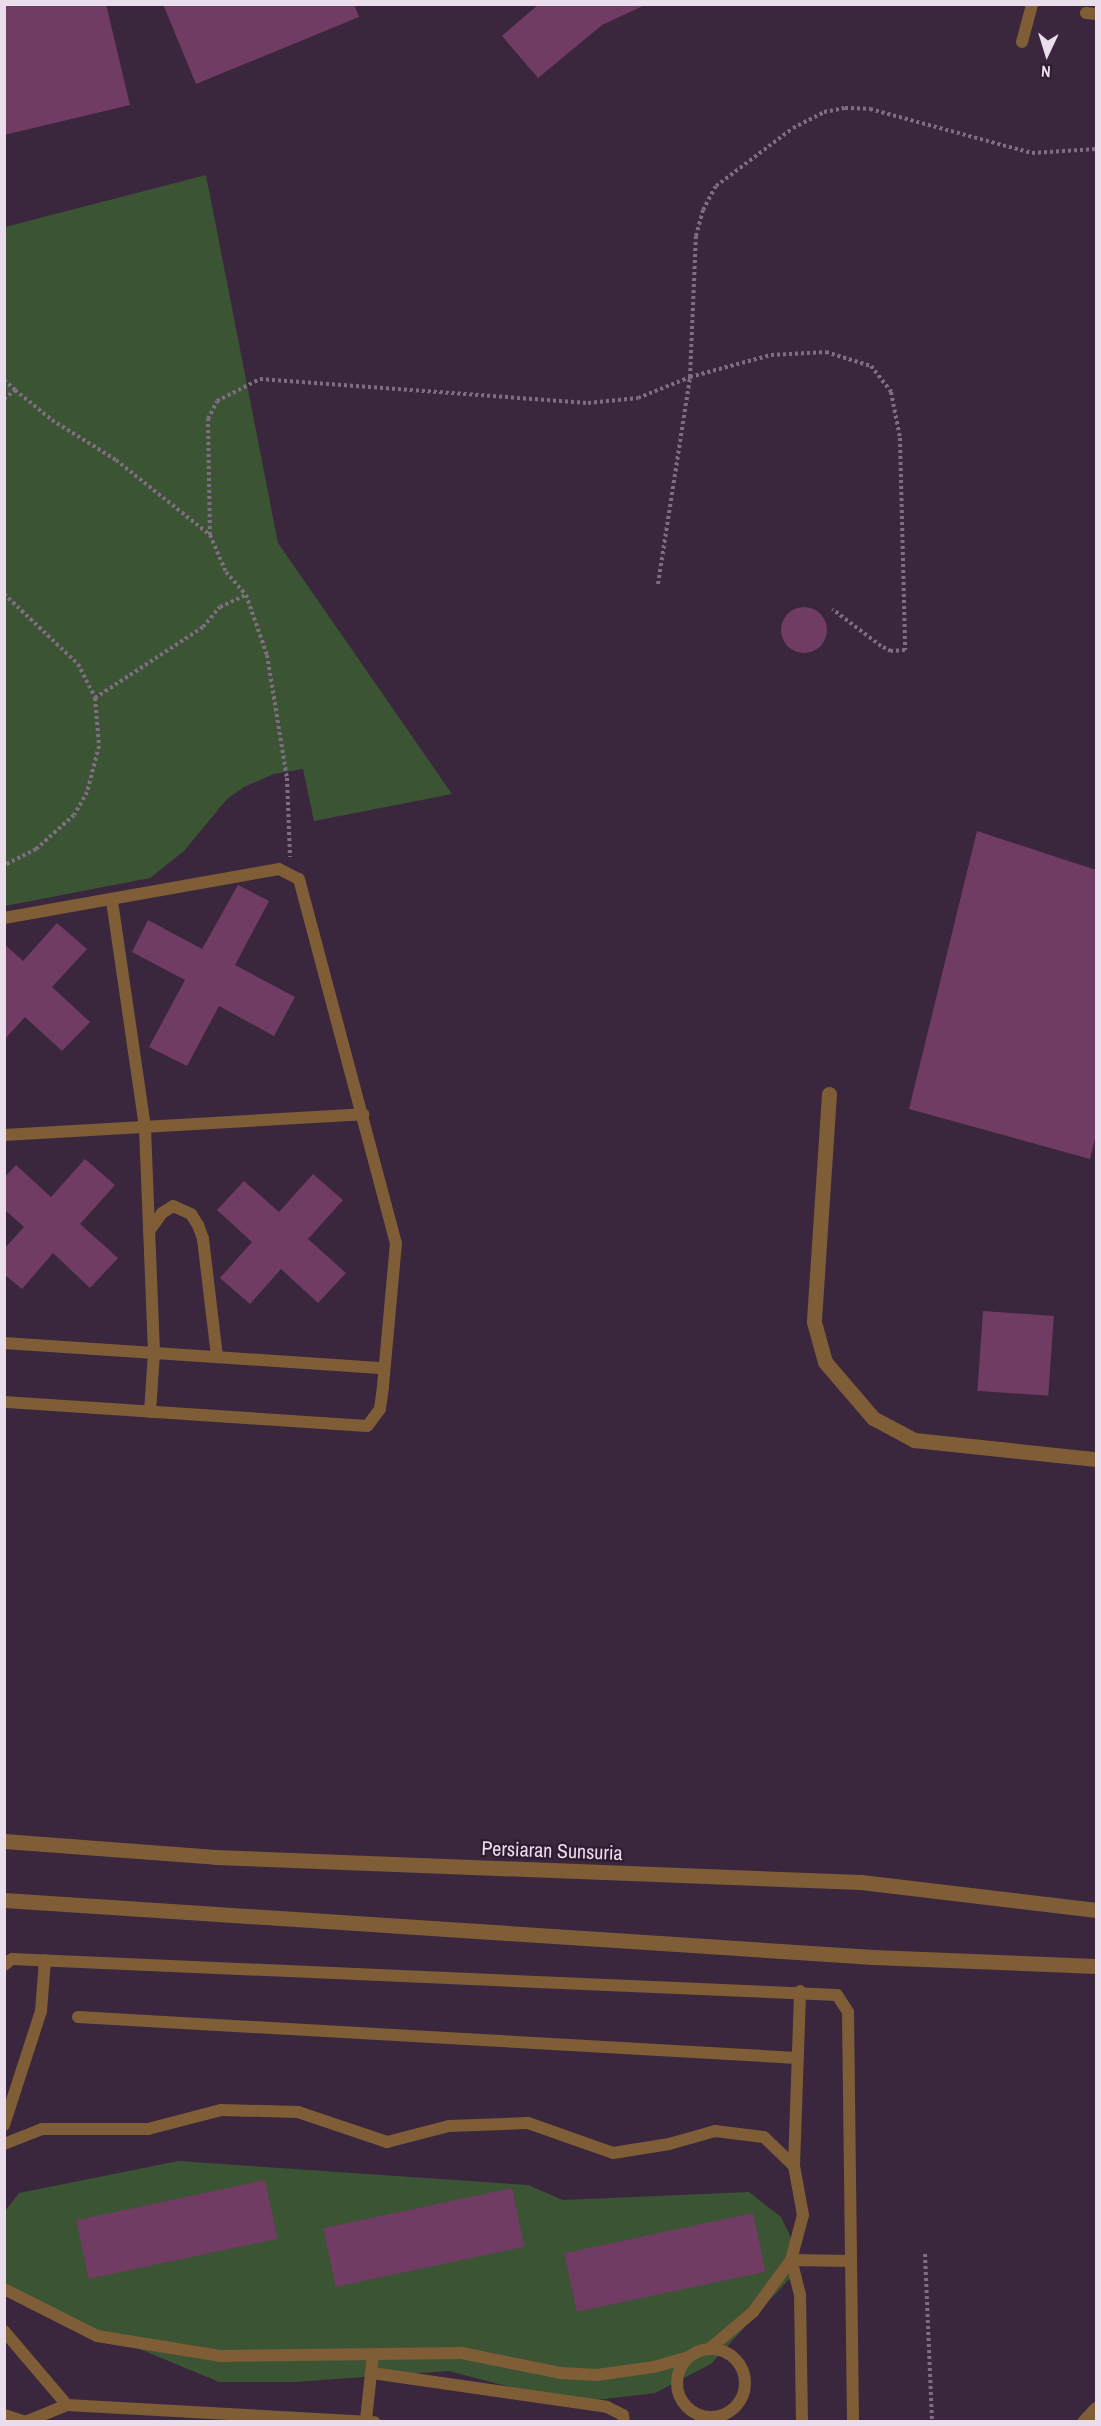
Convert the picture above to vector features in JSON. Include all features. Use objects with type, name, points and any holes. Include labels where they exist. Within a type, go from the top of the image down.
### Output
[{"type":"street","points":[[829,1094],[814,1322],[825,1362],[873,1419],[914,1440],[1096,1459]]},
{"type":"street","name":"Persiaran Sunsuria","points":[[4,1841],[215,1857],[861,1882],[1096,1910]]},
{"type":"street","points":[[4,1900],[873,1957],[1096,1966]]},
{"type":"street","points":[[1084,2421],[1096,2409]]},
{"type":"lane","points":[[1022,42],[1032,4]]},
{"type":"lane","points":[[4,918],[112,901],[279,869],[299,879],[396,1243],[380,1409],[367,1426],[4,1402]]},
{"type":"lane","points":[[112,901],[145,1128],[154,1353],[150,1412]]},
{"type":"lane","points":[[4,1135],[363,1114]]},
{"type":"lane","points":[[149,1231],[162,1213],[173,1206],[191,1214],[198,1225],[203,1239],[217,1357]]},
{"type":"lane","points":[[4,1343],[383,1368]]},
{"type":"lane","points":[[4,1965],[12,1959],[45,1960],[800,1990],[837,1995],[848,2012],[853,2421]]},
{"type":"lane","points":[[4,2126],[41,2011],[45,1960]]},
{"type":"lane","points":[[4,2289],[97,2336],[221,2356],[462,2353],[560,2373],[597,2375],[654,2367],[688,2357],[709,2349],[753,2312],[791,2260],[803,2215],[794,2166],[800,1990]]},
{"type":"lane","points":[[78,2017],[797,2058]]},
{"type":"lane","points":[[4,2144],[42,2129],[148,2129],[221,2110],[243,2110],[298,2112],[387,2142],[449,2126],[528,2123],[613,2153],[669,2144],[715,2131],[764,2137],[794,2166]]},
{"type":"lane","points":[[791,2260],[851,2261]]},
{"type":"lane","points":[[791,2260],[800,2295],[802,2421]]},
{"type":"lane","points":[[4,2331],[67,2405]]},
{"type":"lane","points":[[688,2408],[707,2416],[727,2417],[742,2396],[744,2374],[731,2355],[709,2349]]},
{"type":"lane","points":[[4,2415],[25,2421],[67,2405],[370,2421],[373,2355]]},
{"type":"lane","points":[[687,2421],[688,2408],[677,2388],[681,2366],[688,2357]]},
{"type":"lane","points":[[372,2373],[607,2407],[623,2415],[624,2421]]},
{"type":"path","points":[[658,584],[690,376],[696,236],[703,210],[716,186],[794,128],[824,112],[870,110],[1032,153],[1096,149]]},
{"type":"path","points":[[290,873],[287,778],[267,655],[246,595],[226,572],[210,534],[208,419],[217,401],[260,379],[588,403],[638,398],[690,376],[771,355],[826,352],[871,366],[891,392],[900,438],[905,650],[891,651],[881,646],[832,609]]},
{"type":"path","points":[[4,380],[52,420],[116,460],[210,534]]},
{"type":"path","points":[[4,399],[15,390]]},
{"type":"path","points":[[4,594],[78,664],[95,698],[99,746],[87,792],[74,815],[54,834],[22,858],[4,865]]},
{"type":"path","points":[[95,698],[203,627],[220,607],[246,595]]},
{"type":"path","points":[[925,2254],[932,2421]]},
{"type":"green space","points":[[206,175],[278,543],[452,794],[314,821],[303,769],[274,774],[244,787],[227,799],[184,851],[150,878],[5,906],[5,227]]},
{"type":"green space","points":[[178,2161],[528,2185],[563,2200],[749,2192],[781,2217],[793,2242],[791,2277],[711,2364],[655,2393],[571,2403],[449,2371],[294,2382],[219,2382],[5,2293],[5,2211],[19,2193]]},
{"type":"building","points":[[4,4],[106,4],[130,105],[4,135]]},
{"type":"building","points":[[163,4],[354,4],[359,17],[196,84]]},
{"type":"building","points":[[539,4],[647,4],[602,25],[538,78],[502,36]]},
{"type":"building","points":[[804,607],[813,608],[821,613],[826,621],[826,639],[821,647],[813,652],[804,653],[795,652],[787,647],[782,639],[781,630],[782,621],[787,613],[795,608]]},
{"type":"building","points":[[977,831],[1096,870],[1096,1135],[1090,1159],[909,1109]]},
{"type":"building","points":[[238,885],[269,901],[235,965],[295,997],[274,1036],[219,1006],[187,1066],[149,1047],[185,980],[132,952],[148,920],[202,949]]},
{"type":"building","points":[[57,923],[87,949],[52,987],[90,1022],[62,1051],[25,1017],[4,1040],[4,944],[23,961]]},
{"type":"building","points":[[85,1159],[115,1185],[80,1224],[118,1258],[90,1288],[53,1253],[22,1289],[4,1274],[4,1249],[24,1227],[4,1209],[4,1178],[16,1165],[51,1197]]},
{"type":"building","points":[[313,1174],[343,1200],[308,1239],[346,1273],[318,1303],[281,1269],[250,1304],[220,1278],[252,1242],[217,1210],[244,1181],[279,1212]]},
{"type":"building","points":[[983,1311],[1054,1316],[1048,1396],[977,1391]]},
{"type":"building","points":[[265,2180],[277,2239],[89,2279],[76,2220]]},
{"type":"building","points":[[512,2188],[524,2247],[336,2287],[323,2228]]},
{"type":"building","points":[[753,2213],[765,2272],[577,2312],[564,2253]]}]
